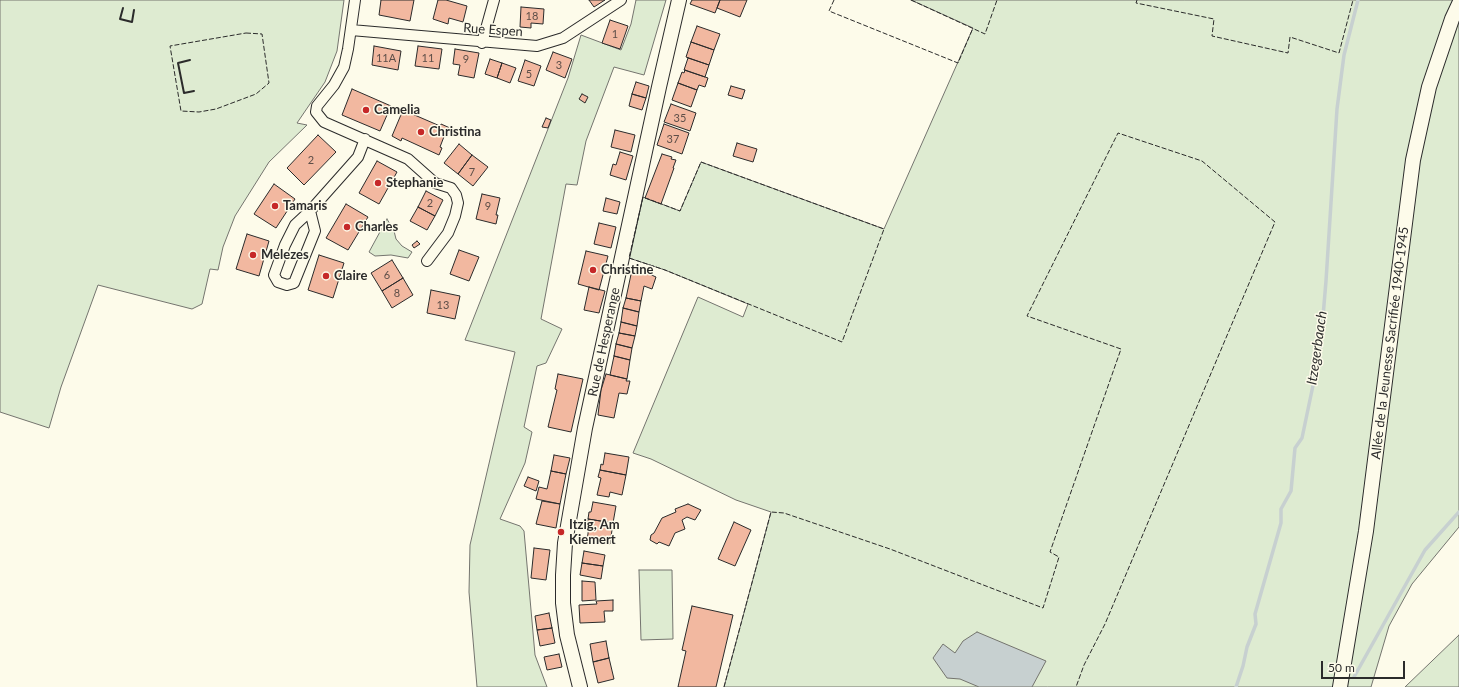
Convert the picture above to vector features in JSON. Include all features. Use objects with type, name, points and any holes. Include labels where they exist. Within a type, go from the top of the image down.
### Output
[{"type":"main road","name":"Rue de Hesperange","points":[[580,687],[567,635],[563,603],[565,543],[587,421],[679,0]]},
{"type":"main road","name":"Allée de la Jeunesse Sacrifiée 1940-1945","points":[[1340,687],[1366,531],[1413,160],[1429,86],[1452,19],[1459,4]]},
{"type":"street","points":[[355,0],[344,68],[334,85],[317,106],[316,112],[324,122],[408,159],[435,183],[451,188],[456,195],[458,203],[455,216],[448,233],[427,261]]},
{"type":"street","points":[[482,43],[494,0]]},
{"type":"street","name":"Rue Espen","points":[[351,30],[482,43],[537,46],[563,38],[621,0]]},
{"type":"street","points":[[310,211],[315,231],[294,282],[287,285],[278,282],[274,276],[285,245],[295,225],[310,211],[358,157],[365,139]]},
{"type":"green space","points":[[0,0],[344,0],[337,51],[325,82],[297,123],[307,125],[269,162],[235,216],[223,247],[218,270],[210,269],[202,304],[192,309],[98,285],[61,387],[49,428],[0,412]]},
{"type":"green space","points":[[636,0],[666,0],[644,75],[614,67],[586,141],[577,185],[566,184],[541,319],[562,329],[546,363],[537,366],[524,427],[532,432],[525,463],[500,519],[520,526],[524,531],[535,655],[547,687],[477,687],[469,592],[470,545],[515,352],[465,340],[568,78],[581,35],[621,50],[631,24]]},
{"type":"green space","points":[[911,0],[1459,0],[1459,527],[1412,584],[1389,626],[1371,687],[724,687],[771,512],[736,500],[651,459],[633,453],[698,297],[743,317],[748,304],[665,270],[629,258],[643,197],[680,211],[701,162],[884,229],[973,28]]},
{"type":"green space","points":[[387,219],[394,231],[396,239],[402,246],[412,252],[408,258],[391,255],[375,256],[369,252]]},
{"type":"green space","points":[[639,570],[672,570],[673,639],[641,640]]},
{"type":"green space","points":[[1459,635],[1459,687],[1405,687]]},
{"type":"shaded area","points":[[977,632],[1046,661],[1032,687],[979,687],[960,679],[947,678],[933,658],[943,644],[955,653],[963,641]]},
{"type":"building","points":[[381,0],[414,0],[410,21],[379,15]]},
{"type":"building","points":[[438,0],[446,0],[467,6],[463,22],[449,18],[448,24],[433,19]]},
{"type":"building","points":[[589,0],[605,0],[594,7]]},
{"type":"building","points":[[692,0],[720,0],[715,13],[690,4]]},
{"type":"building","points":[[720,0],[747,0],[740,17],[717,8]]},
{"type":"building","points":[[521,7],[544,9],[543,24],[531,23],[531,28],[520,27]]},
{"type":"building","points":[[610,20],[628,26],[620,49],[602,43]]},
{"type":"building","points":[[697,26],[720,34],[714,50],[691,42]]},
{"type":"building","points":[[691,42],[714,50],[709,65],[686,57]]},
{"type":"building","points":[[374,46],[401,51],[398,70],[372,65]]},
{"type":"building","points":[[418,46],[442,49],[439,69],[415,66]]},
{"type":"building","points":[[455,49],[479,53],[474,78],[458,75],[460,65],[453,64]]},
{"type":"building","points":[[553,52],[572,59],[565,78],[546,70]]},
{"type":"building","points":[[688,58],[709,65],[705,77],[684,70]]},
{"type":"building","points":[[490,59],[502,63],[497,78],[485,74]]},
{"type":"building","points":[[525,60],[541,66],[534,86],[518,81]]},
{"type":"building","points":[[502,63],[516,68],[510,83],[497,78]]},
{"type":"building","points":[[685,70],[708,78],[705,87],[699,85],[697,90],[678,83],[682,72],[684,73]]},
{"type":"building","points":[[636,82],[649,86],[646,98],[632,94]]},
{"type":"building","points":[[678,83],[697,90],[691,107],[672,100]]},
{"type":"building","points":[[731,86],[745,90],[742,99],[728,95]]},
{"type":"building","name":"Camelia","points":[[352,89],[391,106],[380,131],[342,115]]},
{"type":"building","points":[[582,94],[588,97],[585,103],[579,99]]},
{"type":"building","points":[[632,94],[646,98],[642,110],[629,106]]},
{"type":"building","points":[[671,104],[696,113],[690,131],[664,122]]},
{"type":"building","name":"Christina","points":[[403,110],[440,126],[441,124],[450,128],[448,134],[445,134],[440,147],[442,148],[439,155],[402,138],[401,141],[392,136]]},
{"type":"building","points":[[546,118],[551,120],[548,128],[542,127]]},
{"type":"building","points":[[664,124],[689,133],[682,154],[657,145]]},
{"type":"building","points":[[615,130],[635,135],[631,152],[611,147]]},
{"type":"building","points":[[318,135],[336,152],[304,185],[287,168]]},
{"type":"building","points":[[737,143],[757,149],[753,162],[733,156]]},
{"type":"building","points":[[459,144],[472,155],[458,174],[444,163]]},
{"type":"building","points":[[620,152],[633,156],[626,180],[610,175],[613,164],[616,165]]},
{"type":"building","points":[[662,154],[676,160],[661,204],[645,198]]},
{"type":"building","points":[[472,155],[488,167],[473,186],[458,174]]},
{"type":"building","name":"Stephanie","points":[[377,161],[397,172],[379,204],[359,193]]},
{"type":"building","name":"Tamaris","points":[[274,184],[295,199],[276,228],[254,214]]},
{"type":"building","points":[[426,191],[443,200],[435,216],[418,207]]},
{"type":"building","points":[[482,194],[500,198],[496,215],[498,215],[496,224],[476,219]]},
{"type":"building","points":[[606,198],[620,202],[617,214],[603,211]]},
{"type":"building","name":"Charles","points":[[346,204],[368,217],[348,250],[326,238]]},
{"type":"building","points":[[418,207],[435,216],[427,230],[410,221]]},
{"type":"building","points":[[599,223],[616,227],[611,248],[594,244]]},
{"type":"building","name":"Melezes","points":[[247,234],[269,241],[259,276],[236,269]]},
{"type":"building","points":[[417,241],[420,244],[414,248],[412,245]]},
{"type":"building","points":[[459,250],[479,257],[469,281],[450,274]]},
{"type":"building","name":"Christine","points":[[586,251],[608,256],[599,290],[578,284]]},
{"type":"building","name":"Claire","points":[[319,255],[344,263],[333,298],[308,290]]},
{"type":"building","points":[[392,260],[403,278],[382,291],[371,273]]},
{"type":"building","points":[[633,265],[648,269],[647,273],[656,277],[652,289],[644,286],[641,301],[626,298]]},
{"type":"building","points":[[403,278],[413,295],[392,308],[382,291]]},
{"type":"building","points":[[589,287],[605,291],[599,313],[584,310]]},
{"type":"building","points":[[431,290],[460,296],[455,319],[427,313]]},
{"type":"building","points":[[626,298],[641,301],[639,312],[623,308]]},
{"type":"building","points":[[623,308],[639,312],[637,326],[621,322]]},
{"type":"building","points":[[621,322],[637,326],[635,336],[619,333]]},
{"type":"building","points":[[619,333],[635,336],[632,348],[616,344]]},
{"type":"building","points":[[616,344],[632,348],[630,360],[614,356]]},
{"type":"building","points":[[614,356],[630,360],[627,379],[610,375]]},
{"type":"building","points":[[558,374],[583,379],[571,432],[548,427],[557,390],[555,389]]},
{"type":"building","points":[[606,374],[630,381],[627,394],[619,393],[614,418],[598,415],[601,390]]},
{"type":"building","points":[[605,453],[629,457],[626,475],[600,470],[601,464],[603,465]]},
{"type":"building","points":[[554,455],[570,458],[566,474],[551,471]]},
{"type":"building","points":[[600,470],[626,475],[622,495],[610,492],[609,497],[597,495],[601,478],[598,477]]},
{"type":"building","points":[[551,471],[566,474],[560,504],[536,499],[539,487],[547,489]]},
{"type":"building","points":[[528,477],[539,481],[536,491],[524,486]]},
{"type":"building","points":[[542,501],[560,504],[556,528],[536,524]]},
{"type":"building","points":[[593,502],[616,506],[613,523],[588,519]]},
{"type":"building","points":[[688,504],[701,510],[695,520],[687,517],[682,520],[685,529],[675,533],[669,546],[659,542],[657,544],[650,540],[651,535],[654,533],[662,518],[676,512],[675,509]]},
{"type":"building","points":[[588,519],[613,523],[610,544],[587,541],[589,526],[587,525]]},
{"type":"building","points":[[734,522],[751,530],[735,566],[718,559]]},
{"type":"building","points":[[534,548],[550,550],[546,580],[531,578]]},
{"type":"building","points":[[584,551],[605,555],[603,566],[582,563]]},
{"type":"building","points":[[582,563],[603,566],[601,579],[580,575]]},
{"type":"building","points":[[582,581],[595,582],[596,600],[582,601]]},
{"type":"building","points":[[613,600],[613,611],[604,611],[605,622],[580,623],[579,605],[597,604],[596,601]]},
{"type":"building","points":[[692,606],[733,615],[716,687],[678,687],[686,651],[682,650]]},
{"type":"building","points":[[549,613],[552,628],[537,630],[535,616]]},
{"type":"building","points":[[552,628],[555,643],[540,646],[537,630]]},
{"type":"building","points":[[606,641],[609,658],[593,662],[590,644]]},
{"type":"building","points":[[559,654],[562,667],[547,670],[544,657]]},
{"type":"building","points":[[609,658],[614,679],[598,683],[593,662]]},
{"type":"waterway","name":"Itzegerbaach","points":[[1236,687],[1247,647],[1256,624],[1255,614],[1281,523],[1281,509],[1291,491],[1295,448],[1302,438],[1320,352],[1337,109],[1344,55],[1358,0]]},
{"type":"waterway","points":[[1354,677],[1425,550],[1459,512]]},
{"type":"fence","points":[[834,0],[829,11],[958,63],[973,28]]},
{"type":"fence","points":[[911,0],[985,34],[997,0]]},
{"type":"fence","points":[[1137,0],[1136,3],[1214,19],[1212,36],[1288,53],[1290,37],[1339,53],[1353,0]]},
{"type":"fence","points":[[246,33],[262,34],[269,83],[256,94],[216,109],[199,112],[181,111],[170,46],[246,33]]},
{"type":"fence","points":[[724,687],[771,512],[784,513],[890,549],[1043,608],[1059,557],[1050,552],[1121,349],[1027,316],[1118,133],[1202,161],[1275,222],[1105,624],[1084,665],[1076,687]]},
{"type":"fence","points":[[701,162],[884,229],[842,342],[665,270],[629,258],[643,197],[680,211],[701,162]]},
{"type":"wall","points":[[123,8],[120,19],[132,22],[134,10]]},
{"type":"wall","points":[[190,60],[178,63],[184,93],[194,91]]},
{"type":"place","name":"Camelia","points":[[366,110]]},
{"type":"place","name":"Christina","points":[[421,132]]},
{"type":"place","name":"Stephanie","points":[[378,183]]},
{"type":"place","name":"Tamaris","points":[[275,206]]},
{"type":"place","name":"Charles","points":[[347,227]]},
{"type":"place","name":"Melezes","points":[[253,255]]},
{"type":"place","name":"Christine","points":[[593,270]]},
{"type":"place","name":"Claire","points":[[326,276]]},
{"type":"place","name":"Itzig, Am Kiemert","points":[[561,532]]}]
